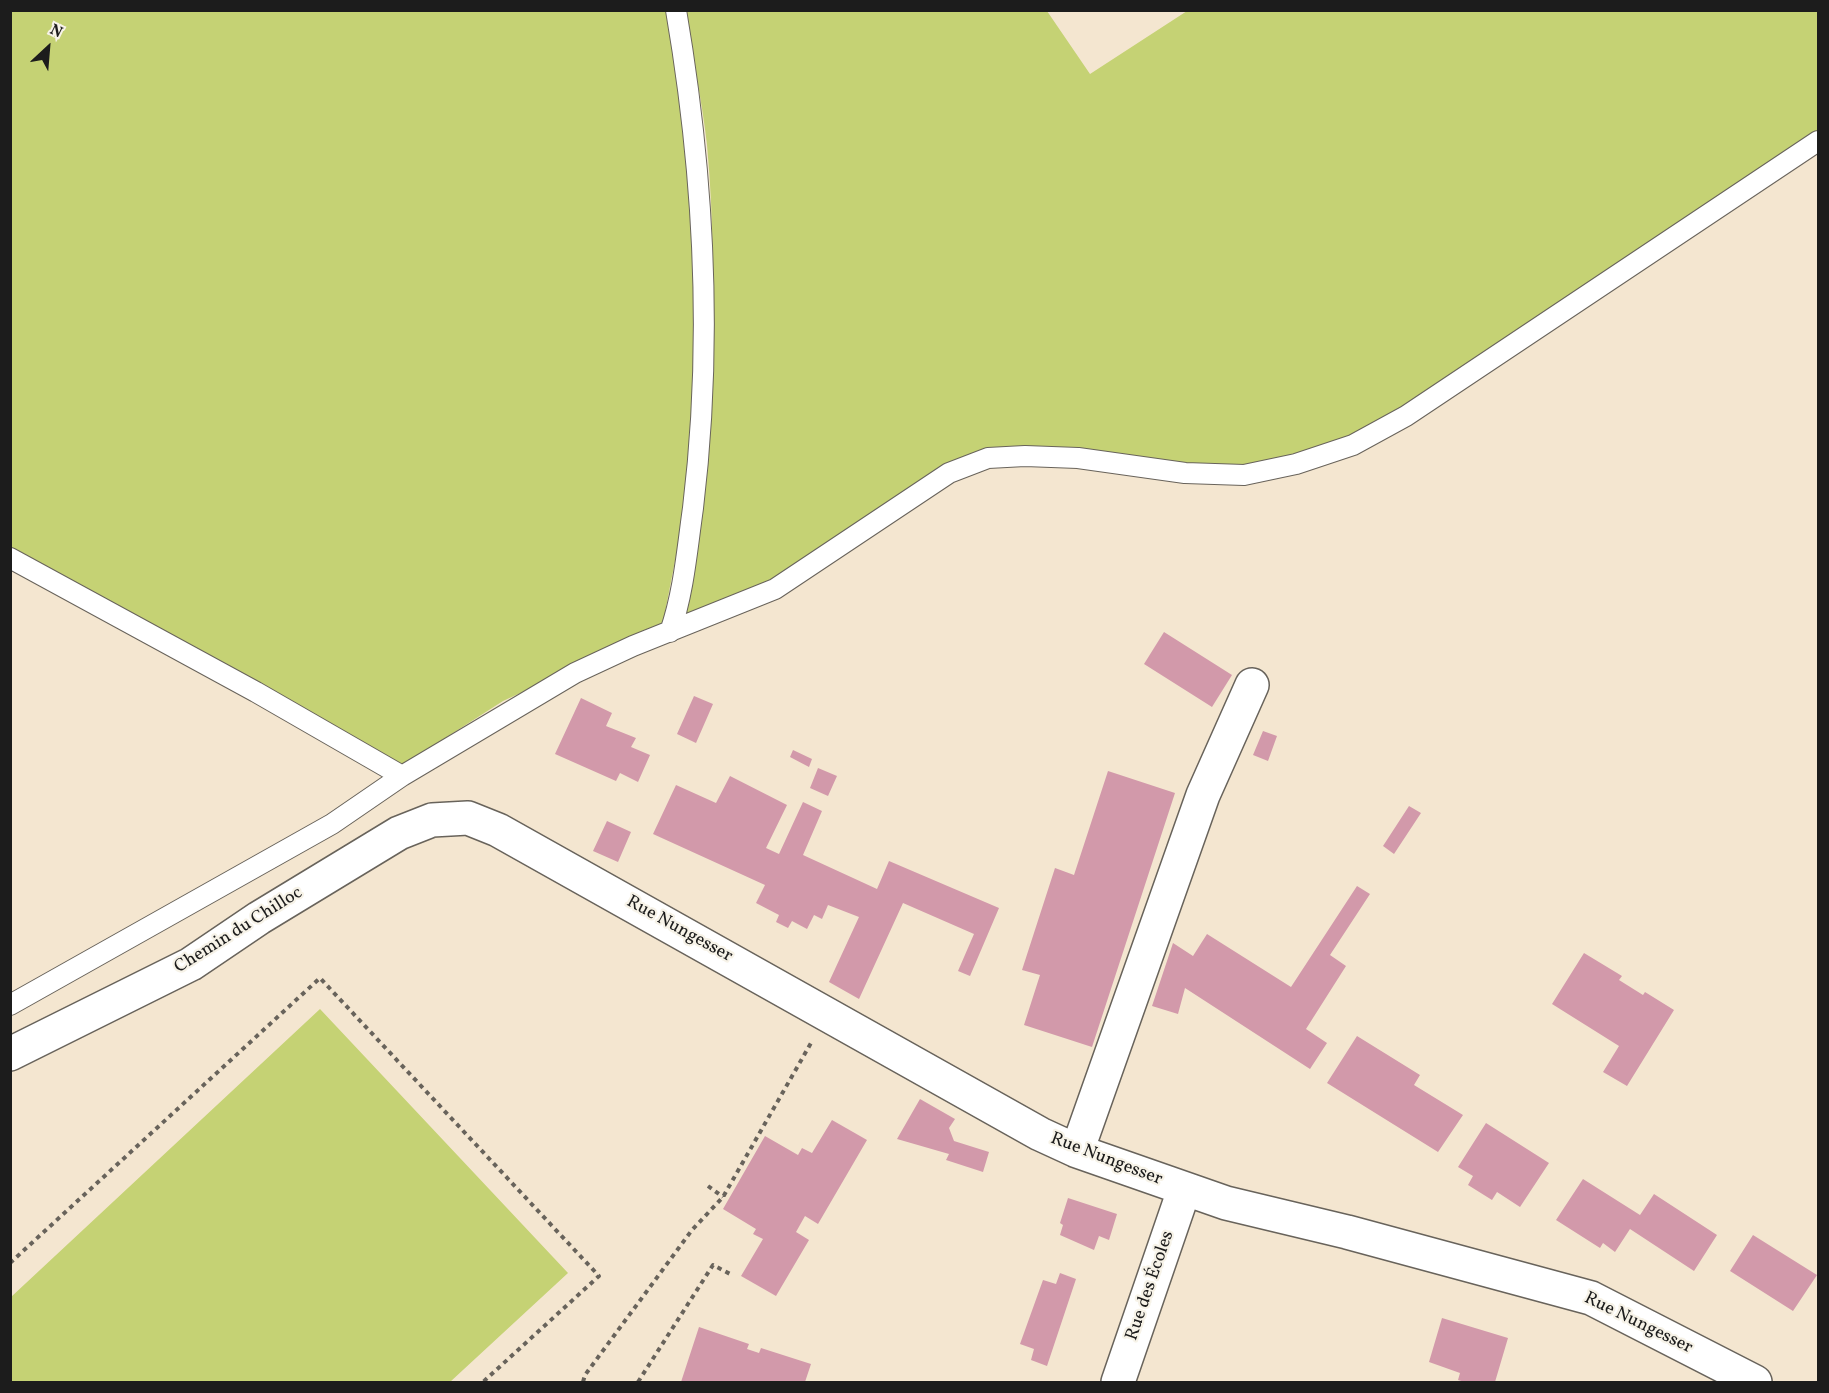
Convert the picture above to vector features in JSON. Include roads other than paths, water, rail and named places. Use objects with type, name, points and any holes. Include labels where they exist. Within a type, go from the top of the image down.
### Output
[{"type":"street","points":[[1077,1151],[1203,795],[1252,685]]},
{"type":"street","name":"Rue Nungesser","points":[[468,818],[498,830],[1077,1151],[1226,1203],[1347,1232],[1592,1298],[1755,1383]]},
{"type":"street","name":"Chemin du Chilloc","points":[[10,1054],[191,964],[259,918],[399,833],[432,820],[468,818]]},
{"type":"street","name":"Rue des Écoles","points":[[1118,1383],[1184,1190]]},
{"type":"lane","points":[[670,632],[682,597],[699,457],[704,292],[697,167],[686,69],[676,10]]},
{"type":"lane","points":[[10,1005],[332,824],[402,776],[575,673],[775,589],[949,473],[988,458],[1078,458],[1185,473],[1244,475],[1296,464],[1353,445],[1406,416],[1818,141]]},
{"type":"lane","points":[[10,558],[246,686],[402,776]]}]
